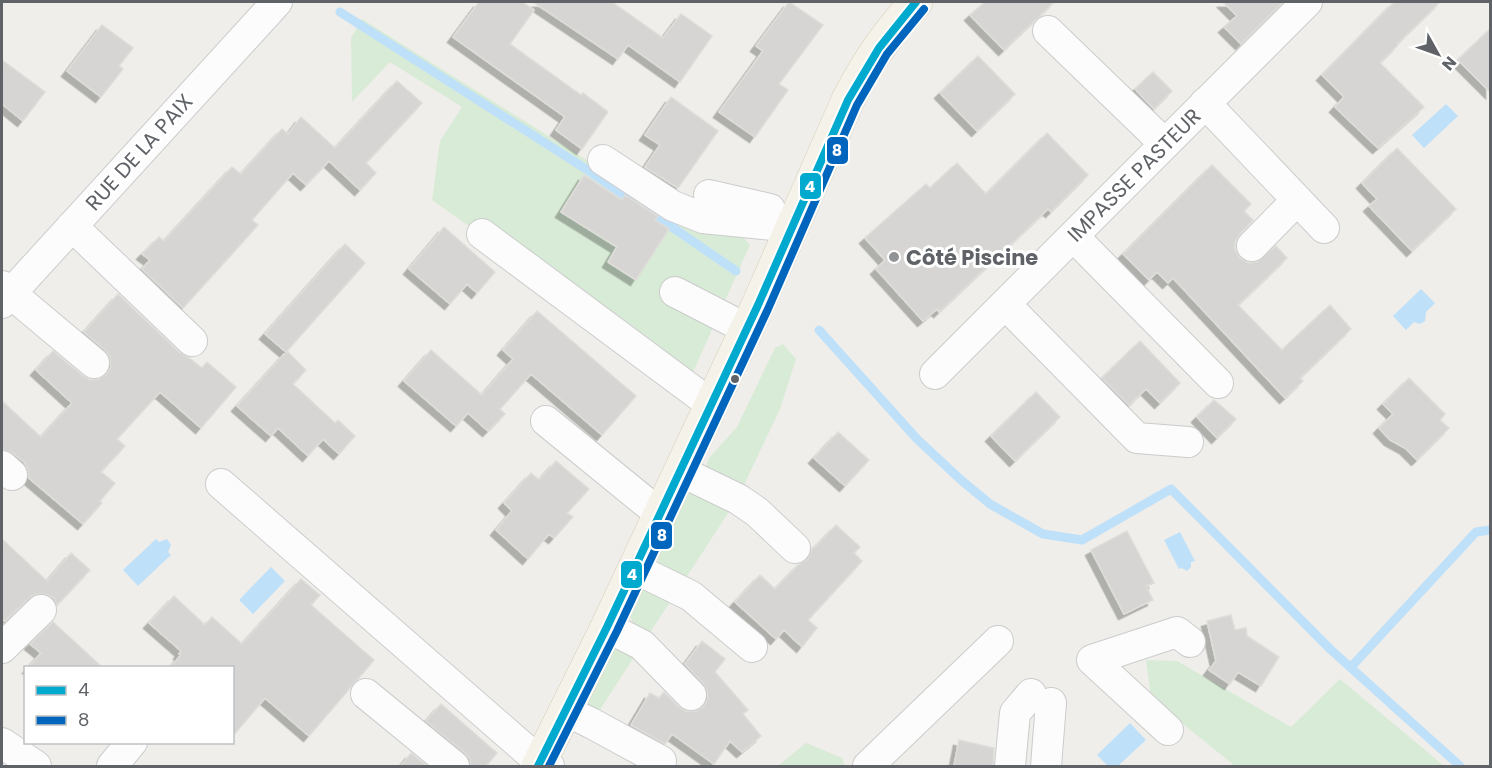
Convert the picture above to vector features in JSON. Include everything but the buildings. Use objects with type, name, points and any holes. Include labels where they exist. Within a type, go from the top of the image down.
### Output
[{"type":"main road","points":[[542,765],[747,329],[836,125],[864,68],[880,44],[916,2]]},
{"type":"street","name":"RUE DE LA PAIX","points":[[4,294],[72,226],[277,2]]},
{"type":"street","name":"IMPASSE PASTEUR","points":[[934,374],[1307,2]]},
{"type":"street","points":[[1048,31],[1165,144]]},
{"type":"street","points":[[1205,104],[1324,228]]},
{"type":"street","points":[[603,160],[673,206],[703,219],[794,221]]},
{"type":"street","points":[[709,195],[794,221]]},
{"type":"street","points":[[1252,246],[1297,200]]},
{"type":"street","points":[[72,226],[192,340]]},
{"type":"street","points":[[482,234],[712,405]]},
{"type":"street","points":[[1073,236],[1218,383]]},
{"type":"street","points":[[675,292],[747,329]]},
{"type":"street","points":[[4,294],[94,363]]},
{"type":"street","points":[[1005,304],[1137,438],[1188,442]]},
{"type":"street","points":[[546,421],[660,514]]},
{"type":"street","points":[[680,471],[738,498],[757,512],[795,548]]},
{"type":"street","points":[[221,484],[542,765]]},
{"type":"street","points":[[634,568],[691,596],[752,647]]},
{"type":"street","points":[[2,648],[41,610]]},
{"type":"street","points":[[607,627],[642,645],[691,695]]},
{"type":"street","points":[[1168,730],[1092,660],[1177,632],[1190,642]]},
{"type":"street","points":[[868,766],[998,640]]},
{"type":"street","points":[[366,694],[454,766]]},
{"type":"street","points":[[1010,766],[1015,713],[1041,698],[1046,766]]},
{"type":"street","points":[[566,711],[662,761]]},
{"type":"street","points":[[2,743],[36,766]]},
{"type":"street","points":[[112,766],[130,744]]},
{"type":"green space","points":[[362,19],[620,181],[741,235],[750,245],[689,381],[432,200],[440,141],[462,107],[390,62],[352,102],[351,38]]},
{"type":"green space","points":[[783,344],[796,359],[780,409],[743,487],[705,468],[709,458],[737,427],[775,348]]},
{"type":"green space","points":[[698,489],[732,507],[684,581],[662,571],[656,556],[683,496]]},
{"type":"green space","points":[[650,585],[674,596],[649,634],[633,626],[629,611],[639,589]]},
{"type":"green space","points":[[623,647],[636,654],[596,716],[590,713],[587,699],[609,651]]},
{"type":"green space","points":[[1146,660],[1177,661],[1291,727],[1340,679],[1444,766],[1235,766],[1151,698]]},
{"type":"green space","points":[[806,743],[842,758],[845,766],[778,766]]},
{"type":"water","points":[[1446,104],[1458,116],[1424,148],[1412,135]]},
{"type":"water","points":[[1421,289],[1435,303],[1426,312],[1425,321],[1420,324],[1414,322],[1406,330],[1393,316]]},
{"type":"water","points":[[1180,532],[1195,561],[1191,562],[1191,567],[1187,571],[1179,569],[1164,540]]},
{"type":"water","points":[[156,539],[159,542],[167,539],[171,545],[168,552],[171,555],[138,586],[123,570]]},
{"type":"water","points":[[271,567],[285,581],[253,614],[239,600]]},
{"type":"water","points":[[1130,723],[1146,740],[1118,766],[1108,766],[1097,755]]},
{"type":"waterway","points":[[340,12],[633,201]]},
{"type":"waterway","points":[[647,210],[736,271]]},
{"type":"waterway","points":[[819,330],[917,439],[961,480],[990,504],[1043,534],[1082,540],[1171,489],[1330,649],[1460,766]]},
{"type":"waterway","points":[[1351,667],[1476,532],[1490,530]]},
{"type":"transit line","name":"4","points":[[538,766],[607,627],[758,305],[848,100],[879,48],[916,2]]},
{"type":"transit line","name":"8","points":[[549,766],[617,631],[768,309],[857,105],[887,54],[924,9]]},
{"type":"place","name":"Côté Piscine","points":[[894,257]]}]
